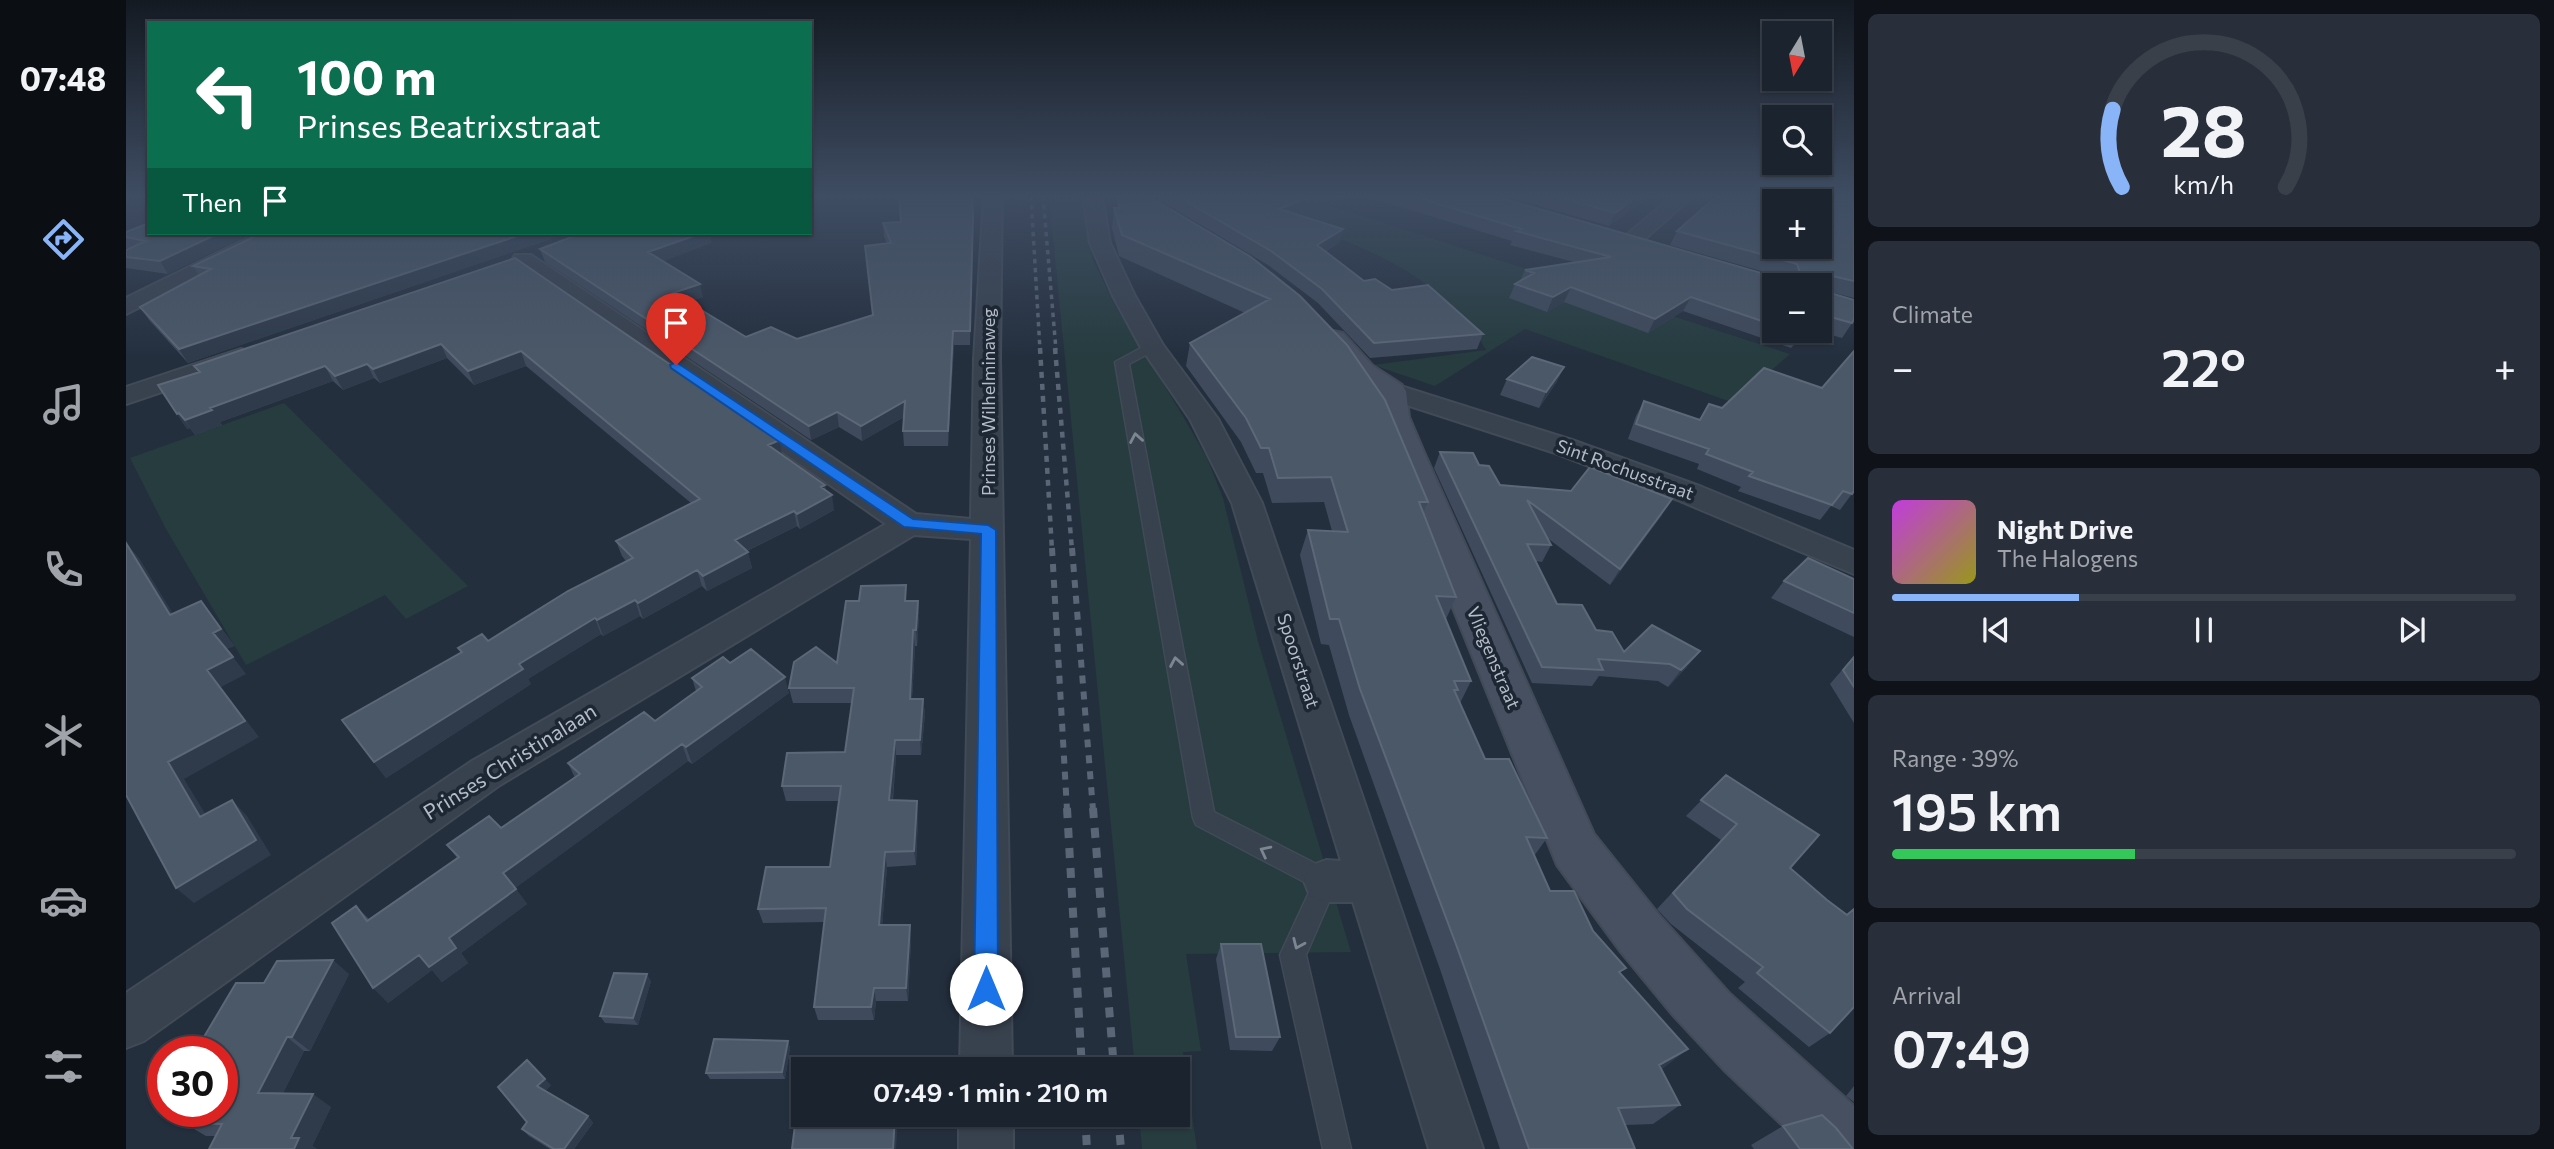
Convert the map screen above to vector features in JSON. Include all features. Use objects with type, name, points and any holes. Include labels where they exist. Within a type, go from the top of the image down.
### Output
[{"type":"main road","points":[[1315,320],[1363,372],[1391,391]]},
{"type":"main road","name":"Vliegenstraat","points":[[1391,391],[1395,423],[1575,849],[1644,940],[1694,997],[1854,1149]]},
{"type":"street","points":[[126,307],[240,250]]},
{"type":"street","name":"Prinses Wilhelminaweg","points":[[986,1057],[988,359],[991,250]]},
{"type":"street","name":"Spoorstraat","points":[[1103,250],[1124,296],[1152,346],[1205,419],[1247,503],[1348,882],[1456,1149]]},
{"type":"street","points":[[496,269],[535,255],[872,501],[909,524],[988,530]]},
{"type":"street","points":[[126,396],[258,351]]},
{"type":"street","name":"Sint Rochusstraat","points":[[1391,391],[1549,442],[1678,489],[1854,563]]},
{"type":"street","name":"Prinses Christinalaan","points":[[126,1023],[486,773],[909,524]]},
{"type":"street","points":[[986,1127],[986,1149]]},
{"type":"lane","points":[[1152,346],[1122,362],[1204,818],[1348,882],[1293,955],[1337,1149]]},
{"type":"green space","points":[[1054,250],[1091,250],[1093,260],[1116,307],[1207,458],[1223,498],[1258,641],[1351,952],[1186,954],[1201,1051],[1183,1052],[1184,1057],[1134,1057]]},
{"type":"green space","points":[[1365,250],[1466,250],[1790,354],[1734,403],[1525,329],[1435,386],[1373,365],[1486,350],[1466,321],[1442,297],[1386,260]]},
{"type":"green space","points":[[284,403],[468,586],[406,619],[385,595],[246,665],[166,529],[130,458]]},
{"type":"green space","points":[[1190,1100],[1197,1149],[1142,1149],[1140,1127],[1190,1127]]},
{"type":"building","points":[[126,250],[184,250],[160,261],[126,257]]},
{"type":"building","points":[[227,250],[476,250],[179,349],[140,307],[211,269],[193,266]]},
{"type":"building","points":[[541,250],[655,250],[648,252],[700,284],[673,293],[746,337],[771,327],[797,339],[873,315],[865,250],[972,250],[970,331],[953,331],[948,431],[903,431],[905,401],[861,426],[837,412],[809,426]]},
{"type":"building","points":[[1156,250],[1239,250],[1251,257],[1300,296],[1347,345],[1385,400],[1428,502],[1419,502],[1456,597],[1436,596],[1471,681],[1454,681],[1458,690],[1454,690],[1485,759],[1509,759],[1547,838],[1526,837],[1550,891],[1574,891],[1593,931],[1626,968],[1619,972],[1688,1049],[1659,1065],[1680,1105],[1618,1108],[1635,1149],[1529,1149],[1360,689],[1339,619],[1330,619],[1308,530],[1348,532],[1331,477],[1278,478],[1269,448],[1261,448],[1246,418],[1190,343],[1270,299]]},
{"type":"building","points":[[1269,250],[1323,250],[1364,281],[1375,279],[1392,290],[1428,285],[1483,334],[1374,343],[1322,289]]},
{"type":"building","points":[[1584,250],[1680,250],[1762,273],[1762,321],[1691,297],[1655,319],[1571,287],[1553,297],[1515,284],[1534,273],[1525,270],[1611,257]]},
{"type":"building","points":[[1745,250],[1762,250],[1762,254]]},
{"type":"building","points":[[1832,250],[1854,250],[1854,281],[1832,276],[1832,273],[1800,273],[1797,264],[1779,259],[1832,259]]},
{"type":"building","points":[[515,258],[780,440],[768,445],[825,485],[821,487],[832,495],[797,514],[794,511],[735,540],[748,552],[703,576],[697,570],[638,603],[635,600],[597,620],[595,618],[519,664],[523,669],[374,762],[342,720],[462,652],[458,648],[482,634],[488,641],[568,591],[633,558],[616,541],[700,499],[521,351],[468,371],[441,344],[373,369],[367,364],[335,376],[325,366],[210,408],[212,410],[185,420],[177,414],[158,385],[200,372],[194,366]]},
{"type":"building","points":[[1832,293],[1854,300],[1852,323],[1832,317]]},
{"type":"building","points":[[1854,351],[1854,491],[1852,494],[1843,491],[1832,505],[1749,476],[1753,472],[1706,454],[1709,449],[1636,424],[1644,401],[1700,420],[1709,404],[1722,408],[1764,368],[1822,388]]},
{"type":"building","points":[[1532,357],[1564,367],[1546,392],[1507,379]]},
{"type":"building","points":[[1440,452],[1473,453],[1479,465],[1489,466],[1500,485],[1571,491],[1590,467],[1672,499],[1620,569],[1527,500],[1551,545],[1527,544],[1557,604],[1582,605],[1596,630],[1612,632],[1624,652],[1652,625],[1700,651],[1681,670],[1670,664],[1598,659],[1603,670],[1542,667]]},
{"type":"building","points":[[126,543],[170,615],[201,601],[221,629],[213,633],[233,657],[207,670],[245,721],[168,762],[200,817],[232,800],[256,840],[176,888],[126,795]]},
{"type":"building","points":[[1808,558],[1854,579],[1854,613],[1784,581]]},
{"type":"building","points":[[906,585],[905,601],[918,601],[916,630],[913,630],[910,699],[923,699],[920,740],[895,740],[889,800],[917,801],[914,851],[885,852],[879,925],[910,925],[906,988],[874,988],[871,1007],[814,1007],[826,908],[758,909],[766,867],[830,867],[841,786],[782,786],[787,753],[845,752],[854,688],[789,688],[794,662],[816,647],[837,663],[846,601],[859,601],[861,586]]},
{"type":"building","points":[[751,649],[785,677],[686,747],[682,744],[503,873],[516,889],[449,938],[456,948],[429,967],[419,955],[373,988],[332,923],[356,906],[367,921],[459,857],[447,845],[489,816],[501,828],[580,774],[568,763],[644,712],[655,721],[702,687],[692,678],[723,657],[730,663]]},
{"type":"building","points":[[1854,657],[1854,687],[1843,670]]},
{"type":"building","points":[[1726,775],[1819,835],[1790,868],[1847,915],[1854,909],[1854,1007],[1830,1033],[1757,973],[1763,967],[1687,909],[1673,893],[1737,824],[1701,800]]},
{"type":"building","points":[[1221,944],[1261,944],[1280,1037],[1236,1037]]},
{"type":"building","points":[[333,960],[292,1037],[287,1037],[258,1093],[313,1094],[291,1138],[299,1138],[294,1149],[209,1149],[220,1127],[238,1127],[238,1036],[205,1036],[236,983],[264,983],[277,961]]},
{"type":"building","points":[[614,973],[647,974],[633,1018],[600,1016]]},
{"type":"building","points":[[714,1039],[788,1041],[782,1072],[706,1073]]},
{"type":"building","points":[[527,1060],[545,1079],[537,1086],[588,1116],[564,1149],[554,1149],[522,1129],[527,1122],[498,1087]]},
{"type":"building","points":[[1822,1115],[1853,1149],[1800,1149],[1783,1126]]},
{"type":"building","points":[[795,1127],[894,1127],[893,1149],[792,1149]]},
{"type":"railway","points":[[1034,250],[1040,350]]},
{"type":"railway","points":[[1048,250],[1056,350]]},
{"type":"railway","points":[[1040,348],[1052,550]]},
{"type":"railway","points":[[1055,348],[1072,550]]},
{"type":"railway","points":[[1052,548],[1067,810]]},
{"type":"railway","points":[[1072,548],[1093,810]]},
{"type":"railway","points":[[1067,808],[1081,1057]]},
{"type":"railway","points":[[1093,808],[1113,1057]]},
{"type":"railway","points":[[1086,1127],[1087,1149]]},
{"type":"railway","points":[[1119,1127],[1121,1149]]},
{"type":"route","points":[[676,365],[909,524],[988,530],[986,989]]}]
